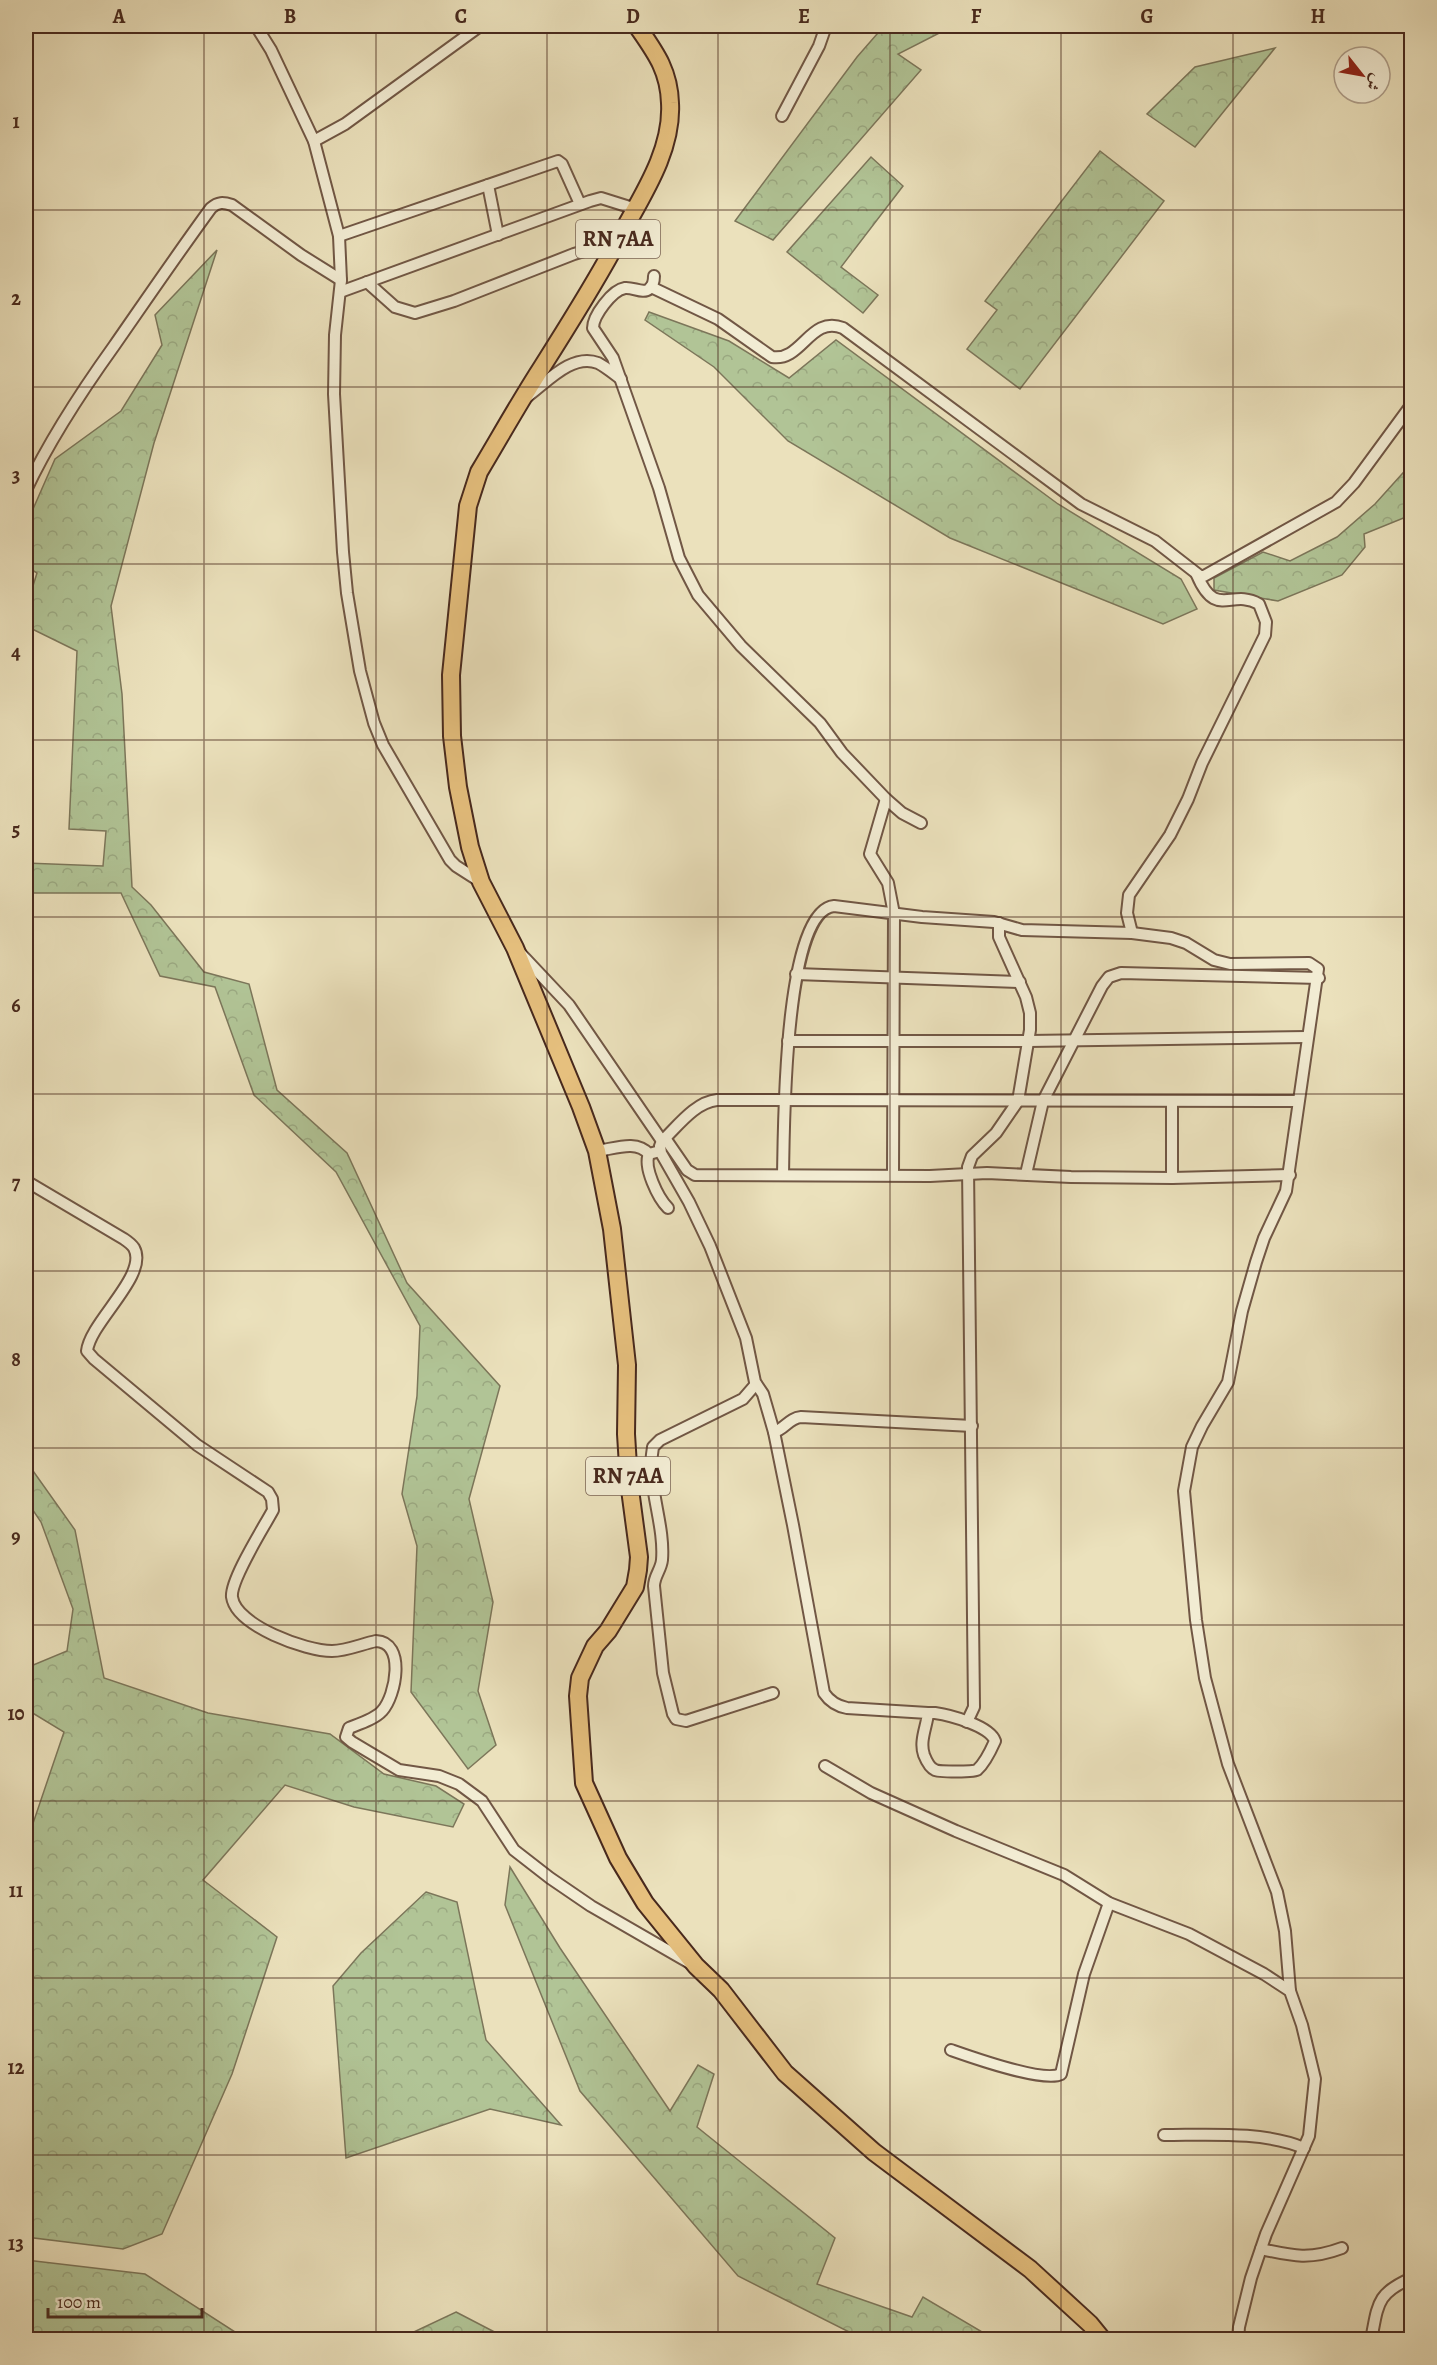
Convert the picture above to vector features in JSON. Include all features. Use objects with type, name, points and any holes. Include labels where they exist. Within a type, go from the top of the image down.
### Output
[{"type":"main road","name":"RN 7AA","points":[[637,26],[662,62],[668,83],[669,127],[663,149],[636,208],[613,250],[479,472],[468,506],[451,675],[452,736],[458,787],[470,847],[481,882],[515,948],[581,1107],[597,1152],[612,1229],[627,1365],[628,1482],[639,1557],[635,1587],[608,1631],[595,1646],[580,1678],[578,1696],[584,1783],[618,1858],[645,1903],[696,1966],[721,1990],[785,2073],[874,2152],[1030,2269],[1090,2324],[1103,2340]]},
{"type":"street","points":[[256,26],[271,50],[314,141],[339,236],[341,280],[335,335],[334,394],[347,593],[362,681],[383,745],[424,819],[450,860],[481,882]]},
{"type":"street","points":[[314,141],[336,131],[480,26]]},
{"type":"street","points":[[782,116],[819,46],[826,26]]},
{"type":"street","points":[[1406,26],[1412,27]]},
{"type":"street","points":[[339,236],[558,161],[562,164],[580,204]]},
{"type":"street","points":[[488,185],[498,235]]},
{"type":"street","points":[[340,292],[601,198],[636,208]]},
{"type":"street","points":[[26,490],[37,466],[74,403],[160,278],[217,203],[224,202],[232,205],[301,255],[341,280]]},
{"type":"street","points":[[367,282],[395,307],[415,313],[454,301],[574,254],[584,251],[613,250]]},
{"type":"street","points":[[654,276],[651,287],[646,291],[626,288],[618,291],[593,321],[594,332],[608,349],[621,379],[659,488],[679,558],[698,594],[741,646],[820,723],[842,753],[886,799],[902,813],[921,823]]},
{"type":"street","points":[[651,287],[718,319],[772,357],[787,356],[822,327],[832,325],[843,328],[1081,504],[1155,541],[1197,575],[1203,589],[1212,598],[1223,601],[1249,600],[1258,604],[1266,621],[1265,635],[1202,763],[1188,799],[1170,835],[1129,895],[1127,913],[1132,933]]},
{"type":"street","points":[[520,402],[568,366],[578,362],[596,362],[621,379]]},
{"type":"street","points":[[1197,575],[1204,576],[1336,502],[1354,483],[1412,404]]},
{"type":"street","points":[[886,799],[870,854],[888,883],[894,914],[893,1175]]},
{"type":"street","points":[[783,1175],[784,1100],[796,974],[809,932],[822,910],[834,906],[894,914],[999,923],[1022,930],[1132,933],[1181,941],[1222,962],[1309,963],[1318,969],[1286,1191],[1264,1238],[1251,1279],[1228,1382],[1192,1447],[1184,1491],[1196,1620],[1205,1678],[1225,1756],[1277,1892],[1286,1931],[1290,1991],[1305,2035],[1315,2079],[1309,2136],[1261,2249],[1244,2308],[1238,2340]]},
{"type":"street","points":[[967,1722],[974,1707],[969,1163],[972,1156],[996,1133],[1018,1101],[1029,1041],[1030,1013],[1020,982],[999,937],[999,923]]},
{"type":"street","points":[[515,948],[569,1005],[659,1146],[685,1193],[710,1246],[746,1338],[756,1384],[763,1394],[774,1431],[824,1693],[830,1701],[841,1707],[928,1713],[967,1722],[992,1736],[994,1744],[975,1771],[938,1771],[931,1767],[923,1752],[928,1713]]},
{"type":"street","points":[[796,974],[1020,982]]},
{"type":"street","points":[[1026,1174],[1043,1101],[1102,986],[1109,977],[1117,974],[1318,978]]},
{"type":"street","points":[[789,1041],[1029,1041],[1307,1037]]},
{"type":"street","points":[[668,1208],[655,1191],[647,1160],[707,1101],[1298,1101]]},
{"type":"street","points":[[1172,1101],[1172,1178]]},
{"type":"street","points":[[597,1152],[632,1145],[659,1146],[695,1175],[1026,1174],[1172,1178],[1290,1175]]},
{"type":"street","points":[[26,1181],[124,1239],[134,1248],[137,1259],[134,1273],[92,1335],[87,1351],[198,1445],[268,1492],[272,1498],[273,1510],[234,1582],[232,1596],[236,1609],[253,1624],[306,1649],[333,1651],[376,1641],[382,1641],[390,1646],[396,1661],[393,1692],[381,1713],[349,1728],[346,1737],[399,1770],[439,1776],[459,1784],[482,1801],[514,1850],[550,1878],[591,1906],[696,1966]]},
{"type":"street","points":[[756,1384],[743,1399],[654,1444],[652,1474],[662,1560],[654,1587],[663,1673],[676,1719],[686,1721],[773,1693]]},
{"type":"street","points":[[774,1431],[783,1428],[793,1419],[801,1417],[972,1426]]},
{"type":"street","points":[[638,1570],[656,1574]]},
{"type":"street","points":[[825,1766],[871,1793],[1064,1875],[1109,1903],[1189,1934],[1264,1974],[1290,1991]]},
{"type":"street","points":[[951,2050],[1015,2070],[1054,2077],[1061,2074],[1064,2069],[1084,1974],[1109,1903]]},
{"type":"street","points":[[1164,2135],[1219,2135],[1284,2140],[1304,2148]]},
{"type":"street","points":[[1261,2249],[1308,2257],[1322,2256],[1342,2248]]},
{"type":"street","points":[[1371,2340],[1379,2301],[1386,2292],[1412,2278]]},
{"type":"green space","points":[[884,26],[953,26],[898,54],[921,70],[773,240],[735,221],[857,57]]},
{"type":"green space","points":[[1275,48],[1195,147],[1147,114],[1195,67]]},
{"type":"green space","points":[[1100,151],[1164,201],[1020,389],[967,349],[997,310],[985,301]]},
{"type":"green space","points":[[871,157],[903,186],[841,267],[878,295],[863,313],[787,252]]},
{"type":"green space","points":[[217,250],[154,443],[111,606],[122,694],[132,887],[151,905],[204,972],[249,984],[277,1090],[347,1153],[407,1283],[500,1386],[469,1499],[493,1602],[478,1691],[496,1745],[468,1769],[411,1692],[417,1546],[402,1494],[417,1396],[420,1326],[336,1172],[254,1095],[215,987],[160,976],[121,893],[26,893],[26,863],[103,866],[106,831],[69,829],[77,651],[26,626],[26,608],[37,573],[26,566],[26,525],[55,459],[121,411],[162,345],[155,315]]},
{"type":"green space","points":[[649,312],[729,341],[789,378],[836,340],[1058,504],[1181,579],[1197,609],[1163,624],[950,538],[788,441],[714,367],[645,320]]},
{"type":"green space","points":[[1411,464],[1411,515],[1364,534],[1365,547],[1342,575],[1278,601],[1214,590],[1214,578],[1263,552],[1290,561],[1337,537],[1375,504]]},
{"type":"green space","points":[[26,1461],[75,1530],[104,1678],[208,1713],[330,1734],[384,1774],[436,1786],[464,1804],[453,1827],[354,1807],[285,1785],[203,1880],[277,1937],[232,2074],[162,2234],[123,2249],[26,2237],[26,1844],[64,1732],[26,1709],[26,1668],[67,1651],[73,1609],[41,1522],[26,1500]]},
{"type":"green space","points":[[510,1867],[560,1948],[670,2111],[698,2065],[714,2074],[697,2127],[835,2238],[817,2284],[912,2317],[923,2297],[994,2339],[863,2339],[738,2276],[580,2091],[505,1905]]},
{"type":"green space","points":[[426,1892],[457,1902],[486,2040],[561,2125],[490,2109],[346,2158],[333,1986],[361,1953]]},
{"type":"green space","points":[[26,2260],[145,2274],[246,2339],[26,2339]]},
{"type":"green space","points":[[456,2312],[508,2339],[399,2339]]}]
